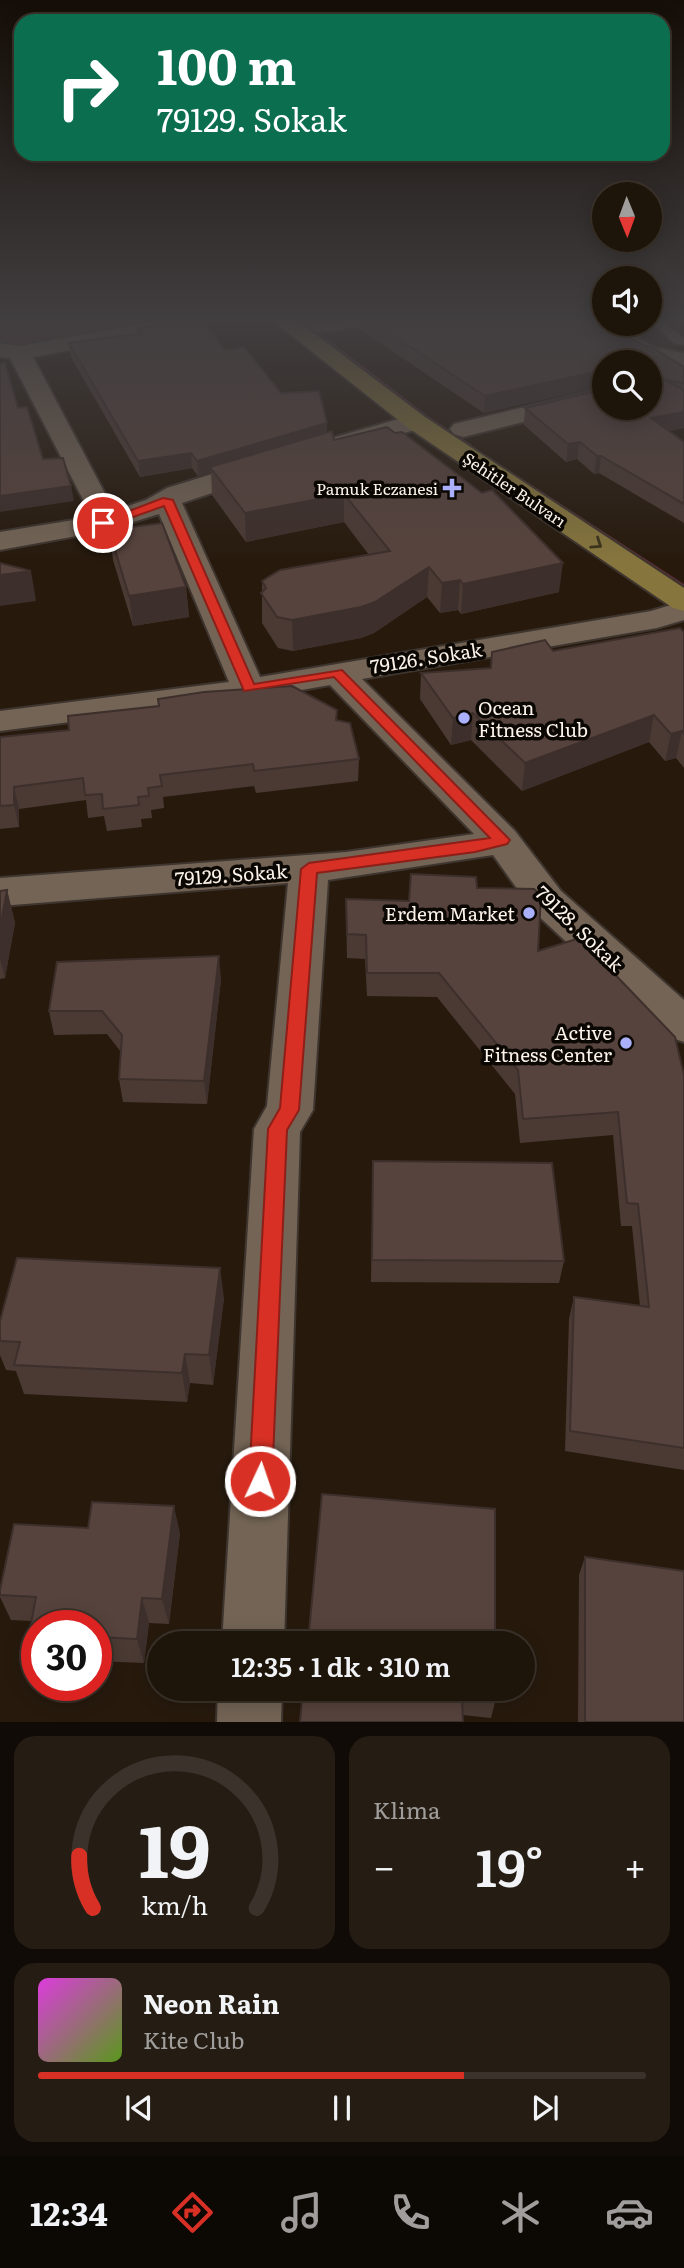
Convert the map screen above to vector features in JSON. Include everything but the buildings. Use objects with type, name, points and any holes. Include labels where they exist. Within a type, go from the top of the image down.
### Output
[{"type":"main road","name":"Şehitler Bulvarı","points":[[387,399],[416,422],[684,602]]},
{"type":"main road","name":"Şehitler Bulvarı","points":[[423,399],[684,575]]},
{"type":"street","points":[[37,399],[100,510],[117,519]]},
{"type":"street","points":[[463,429],[586,399]]},
{"type":"street","points":[[320,450],[416,422]]},
{"type":"street","points":[[0,541],[117,519],[177,494],[281,462]]},
{"type":"street","points":[[167,500],[249,688]]},
{"type":"street","name":"79126. Sokak","points":[[0,721],[249,688],[657,619],[684,610]]},
{"type":"street","name":"79128. Sokak","points":[[337,673],[502,840],[547,901],[684,1025]]},
{"type":"street","name":"79129. Sokak","points":[[0,892],[309,869],[462,849],[502,840]]},
{"type":"street","points":[[254,1631],[277,1129],[290,1110],[309,869]]},
{"type":"street","points":[[249,1722],[250,1701]]},
{"type":"shaded area","points":[[400,399],[406,399],[472,445],[467,447]]},
{"type":"shaded area","points":[[475,448],[684,584],[684,588],[471,449]]},
{"type":"place","name":"Pamuk Eczanesi","points":[[452,488]]},
{"type":"place","name":"Ocean Fitness Club","points":[[464,718]]},
{"type":"place","name":"Erdem Market","points":[[529,913]]},
{"type":"place","name":"Active Fitness Center","points":[[626,1043]]},
{"type":"route","points":[[103,523],[167,500],[249,688],[337,673],[502,840],[475,847],[309,869],[290,1110],[277,1129],[260,1481]]}]
